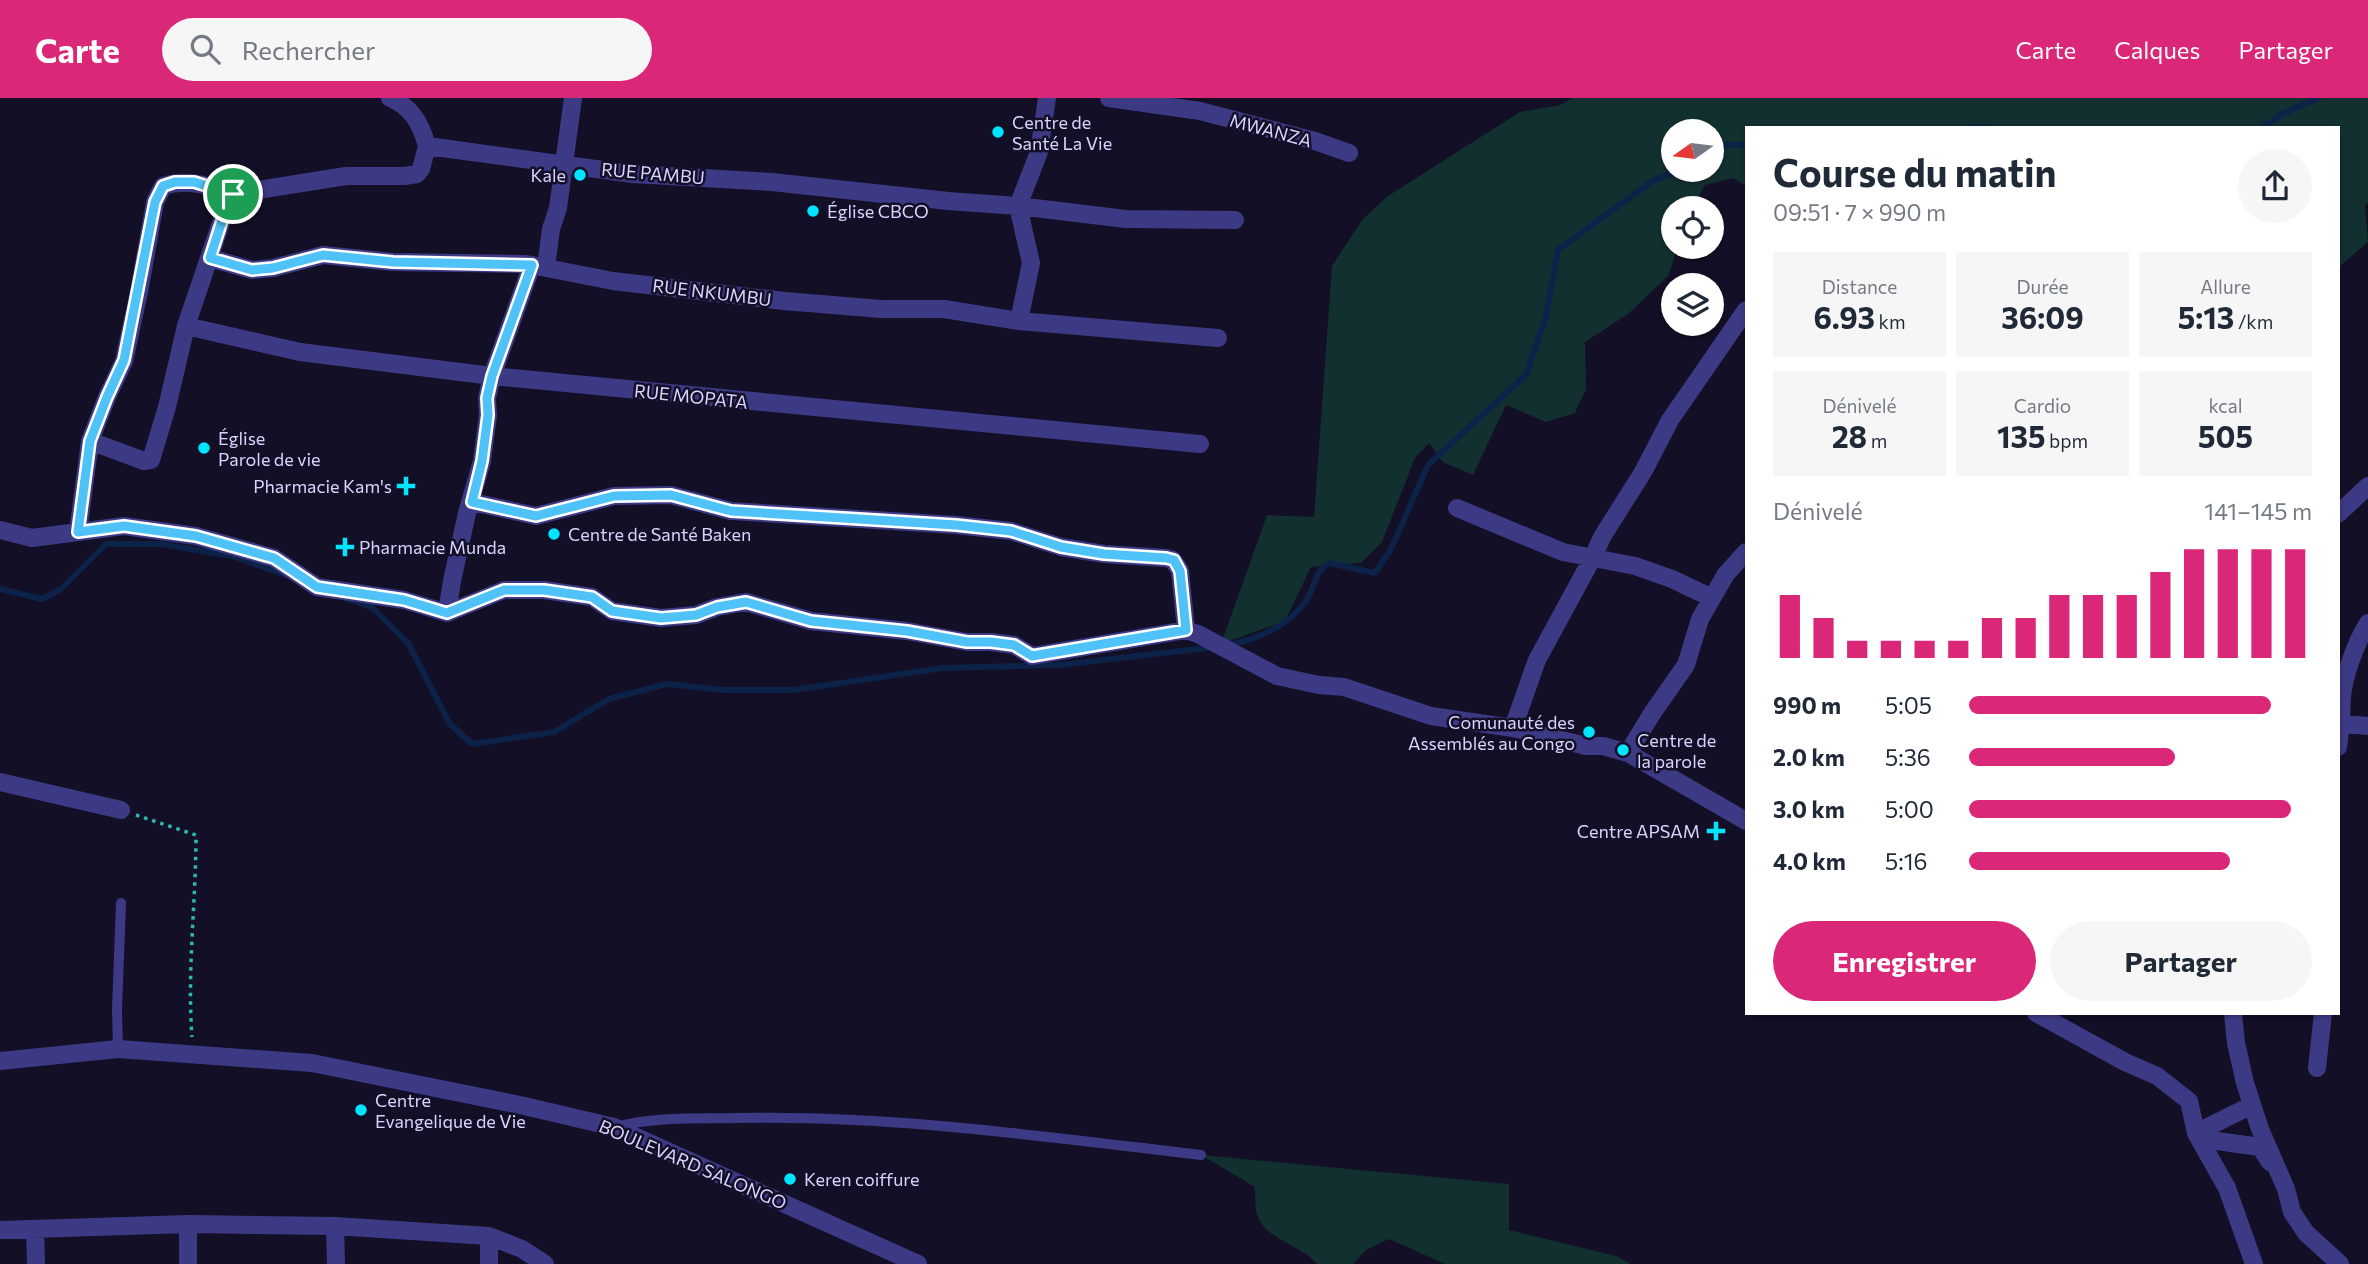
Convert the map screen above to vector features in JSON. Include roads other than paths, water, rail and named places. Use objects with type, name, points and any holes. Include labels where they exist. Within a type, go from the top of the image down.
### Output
[{"type":"street","points":[[78,532],[90,441],[124,360],[155,202],[163,186],[175,182],[194,182],[233,194],[346,176],[417,174],[427,146],[422,127],[411,111],[390,98]]},
{"type":"street","points":[[447,613],[452,581],[482,461],[488,415],[487,398],[492,376],[539,266],[558,208],[573,98]]},
{"type":"street","points":[[1019,321],[1031,263],[1018,206],[1039,152],[1047,98]]},
{"type":"street","name":"MWANZA","points":[[1109,98],[1200,111],[1315,141],[1349,153]]},
{"type":"street","name":"RUE PAMBU","points":[[427,146],[633,174],[772,182],[1126,219],[1235,219]]},
{"type":"street","points":[[90,441],[144,461],[151,460],[186,326],[233,194]]},
{"type":"street","name":"RUE NKUMBU","points":[[210,258],[252,270],[273,268],[323,255],[393,262],[539,266],[612,281],[868,308],[944,309],[1019,321],[1218,338]]},
{"type":"street","points":[[1513,728],[1537,660],[1602,537],[1643,472],[1670,420],[1745,311]]},
{"type":"street","name":"RUE MOPATA","points":[[186,326],[300,352],[492,376],[1200,444]]},
{"type":"street","points":[[2340,512],[2368,486]]},
{"type":"street","points":[[472,502],[536,516],[614,496],[671,495],[731,511],[956,525],[1011,531],[1061,547],[1104,554],[1166,558],[1174,560],[1180,571],[1186,630]]},
{"type":"street","points":[[1457,508],[1563,552],[1635,566],[1712,597]]},
{"type":"street","points":[[0,530],[32,537],[124,526],[196,536],[274,558],[317,587],[404,600],[447,613],[504,590],[544,590],[592,597],[612,611],[661,618],[696,615],[717,607],[746,602],[811,621],[907,631],[967,642],[1014,645],[1032,656],[1186,630],[1277,676],[1318,685],[1343,687],[1431,716],[1513,728],[1628,753],[1745,820]]},
{"type":"street","points":[[1628,753],[1686,665],[1700,619],[1712,597],[1726,574],[1745,553]]},
{"type":"street","points":[[2368,623],[2356,644],[2343,694],[2340,724],[2368,726]]},
{"type":"street","points":[[0,782],[121,810]]},
{"type":"street","points":[[2040,1015],[2124,1062],[2157,1076],[2189,1101],[2196,1133],[2227,1188],[2254,1264]]},
{"type":"street","points":[[2233,1015],[2236,1043],[2252,1105],[2286,1189],[2292,1212],[2306,1233],[2340,1264]]},
{"type":"street","points":[[2317,1068],[2323,1015]]},
{"type":"street","name":"BOULEVARD SALONGO","points":[[0,1060],[118,1049],[312,1063],[520,1105],[614,1128],[919,1264]]},
{"type":"street","points":[[2196,1133],[2252,1105]]},
{"type":"street","points":[[2196,1133],[2217,1141],[2260,1147],[2286,1189]]},
{"type":"street","points":[[188,1224],[188,1264]]},
{"type":"street","points":[[0,1230],[188,1224],[335,1226],[489,1237],[523,1249],[545,1264]]},
{"type":"street","points":[[335,1226],[335,1264]]},
{"type":"street","points":[[35,1229],[36,1264]]},
{"type":"street","points":[[489,1237],[489,1264]]},
{"type":"lane","points":[[118,1049],[121,903]]},
{"type":"lane","points":[[614,1128],[640,1120],[778,1117],[932,1124],[1201,1156]]},
{"type":"waterway","points":[[2265,126],[2282,114],[2318,98]]},
{"type":"waterway","points":[[1724,147],[1745,145]]},
{"type":"waterway","points":[[1229,645],[1273,630],[1292,616],[1307,599],[1317,575],[1329,563],[1375,573],[1391,549],[1428,465],[1526,375],[1546,316],[1558,250],[1661,177]]},
{"type":"waterway","points":[[0,589],[42,599],[61,589],[106,544],[161,544],[232,556],[289,576]]},
{"type":"waterway","points":[[348,599],[373,608],[408,643],[450,724],[472,744],[554,732],[609,699],[667,684],[724,690],[794,690],[942,668],[1060,665],[1215,647]]},
{"type":"place","name":"Centre de Santé La Vie","points":[[998,132]]},
{"type":"place","name":"Kale","points":[[580,175]]},
{"type":"place","name":"Église CBCO","points":[[813,211]]},
{"type":"place","name":"Église Parole de vie","points":[[204,448]]},
{"type":"place","name":"Pharmacie Kam's","points":[[406,486]]},
{"type":"place","name":"Centre de Santé Baken","points":[[554,534]]},
{"type":"place","name":"Pharmacie Munda","points":[[345,547]]},
{"type":"place","name":"Comunauté des Assemblés au Congo","points":[[1589,732]]},
{"type":"place","name":"Centre de la parole","points":[[1623,750]]},
{"type":"place","name":"Centre APSAM","points":[[1716,831]]},
{"type":"place","name":"Centre Evangelique de Vie","points":[[361,1110]]},
{"type":"place","name":"Keren coiffure","points":[[790,1179]]}]
